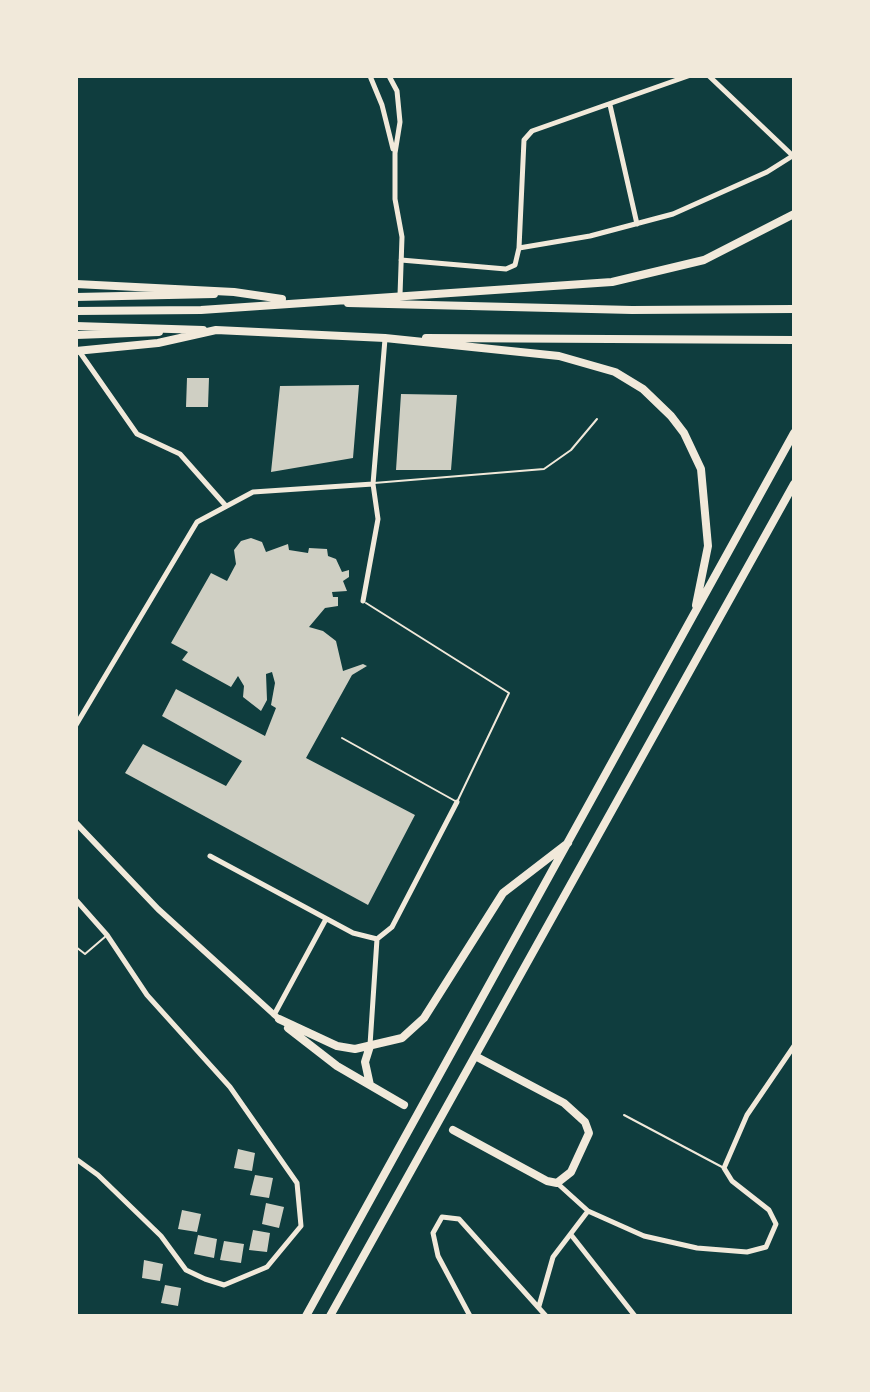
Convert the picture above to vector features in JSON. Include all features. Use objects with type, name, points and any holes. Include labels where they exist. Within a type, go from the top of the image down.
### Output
[{"type":"main road","points":[[76,311],[201,310],[296,301],[612,282],[704,260],[794,214]]},
{"type":"main road","points":[[76,284],[234,292],[296,301],[632,310],[794,309]]},
{"type":"main road","points":[[76,297],[234,292]]},
{"type":"main road","points":[[76,326],[385,338],[794,340]]},
{"type":"main road","points":[[76,335],[216,330]]},
{"type":"main road","points":[[78,350],[158,343],[216,330]]},
{"type":"main road","points":[[385,338],[581,361],[624,377],[659,403],[688,441],[705,488],[708,546],[693,618]]},
{"type":"main road","points":[[306,1316],[572,841],[794,433]]},
{"type":"main road","points":[[330,1316],[794,484]]},
{"type":"main road","points":[[276,1017],[320,1041],[355,1049],[402,1038],[415,1029],[497,900],[512,884],[572,841]]},
{"type":"main road","points":[[276,1017],[324,1057],[404,1105]]},
{"type":"main road","points":[[370,1046],[365,1062],[370,1085]]},
{"type":"main road","points":[[453,1130],[547,1181],[557,1183],[566,1179],[589,1133],[585,1122],[564,1103],[477,1057]]},
{"type":"street","points":[[370,76],[382,105],[395,153],[400,295]]},
{"type":"street","points":[[389,76],[397,91],[400,122],[395,153]]},
{"type":"street","points":[[401,260],[506,269],[515,265],[519,248],[524,140],[532,131],[688,76]]},
{"type":"street","points":[[519,248],[590,236],[687,208],[767,172],[793,155],[709,76]]},
{"type":"street","points":[[610,105],[637,224]]},
{"type":"street","points":[[363,601],[378,519],[373,484],[385,338]]},
{"type":"street","points":[[78,350],[137,434],[180,454],[226,506]]},
{"type":"street","points":[[76,725],[197,522],[253,492],[373,484]]},
{"type":"street","points":[[210,856],[364,938],[377,939],[392,927],[457,802]]},
{"type":"street","points":[[76,826],[158,909],[276,1017],[326,919]]},
{"type":"street","points":[[76,900],[107,935],[147,995],[230,1087],[297,1183],[301,1226],[267,1267],[224,1285],[186,1270],[161,1236],[98,1175],[76,1159]]},
{"type":"street","points":[[370,1046],[377,939]]},
{"type":"street","points":[[557,1183],[588,1211],[644,1236],[697,1248],[747,1252],[766,1247],[776,1224],[773,1217],[769,1210],[732,1181],[724,1168],[747,1115],[794,1046]]},
{"type":"street","points":[[539,1306],[553,1257],[572,1236],[588,1211]]},
{"type":"street","points":[[470,1316],[438,1256],[433,1233],[442,1217],[452,1216],[474,1234],[546,1316]]},
{"type":"street","points":[[572,1236],[635,1316]]},
{"type":"lane","points":[[373,484],[544,469],[571,450],[597,419]]},
{"type":"lane","points":[[342,738],[457,802],[509,693],[363,601]]},
{"type":"lane","points":[[76,947],[85,954],[107,935]]},
{"type":"lane","points":[[624,1115],[724,1168]]},
{"type":"building","points":[[187,378],[209,378],[208,407],[186,407]]},
{"type":"building","points":[[359,385],[353,458],[271,472],[280,386]]},
{"type":"building","points":[[401,394],[457,395],[451,470],[396,470]]},
{"type":"building","points":[[251,538],[262,542],[266,552],[288,544],[289,550],[308,553],[309,548],[327,549],[328,556],[336,559],[342,572],[349,570],[349,577],[343,581],[347,591],[332,592],[333,597],[338,597],[338,606],[325,608],[309,627],[323,631],[336,641],[343,671],[363,664],[367,666],[352,675],[306,758],[415,815],[368,905],[125,773],[143,744],[226,786],[242,761],[162,716],[176,689],[265,736],[276,708],[271,705],[275,683],[272,672],[266,674],[267,700],[261,711],[243,697],[244,686],[238,676],[231,687],[182,660],[188,652],[171,643],[211,573],[227,581],[236,564],[234,550],[241,541]]},
{"type":"building","points":[[238,1149],[255,1153],[252,1171],[234,1168]]},
{"type":"building","points":[[255,1175],[273,1178],[269,1198],[250,1195]]},
{"type":"building","points":[[266,1203],[284,1207],[279,1228],[262,1224]]},
{"type":"building","points":[[182,1210],[201,1214],[197,1232],[178,1229]]},
{"type":"building","points":[[253,1230],[270,1233],[267,1252],[249,1250]]},
{"type":"building","points":[[198,1235],[217,1239],[214,1258],[194,1254]]},
{"type":"building","points":[[224,1241],[244,1244],[241,1263],[220,1260]]},
{"type":"building","points":[[144,1260],[163,1264],[160,1281],[142,1278]]},
{"type":"building","points":[[165,1285],[181,1288],[178,1306],[161,1303]]}]
